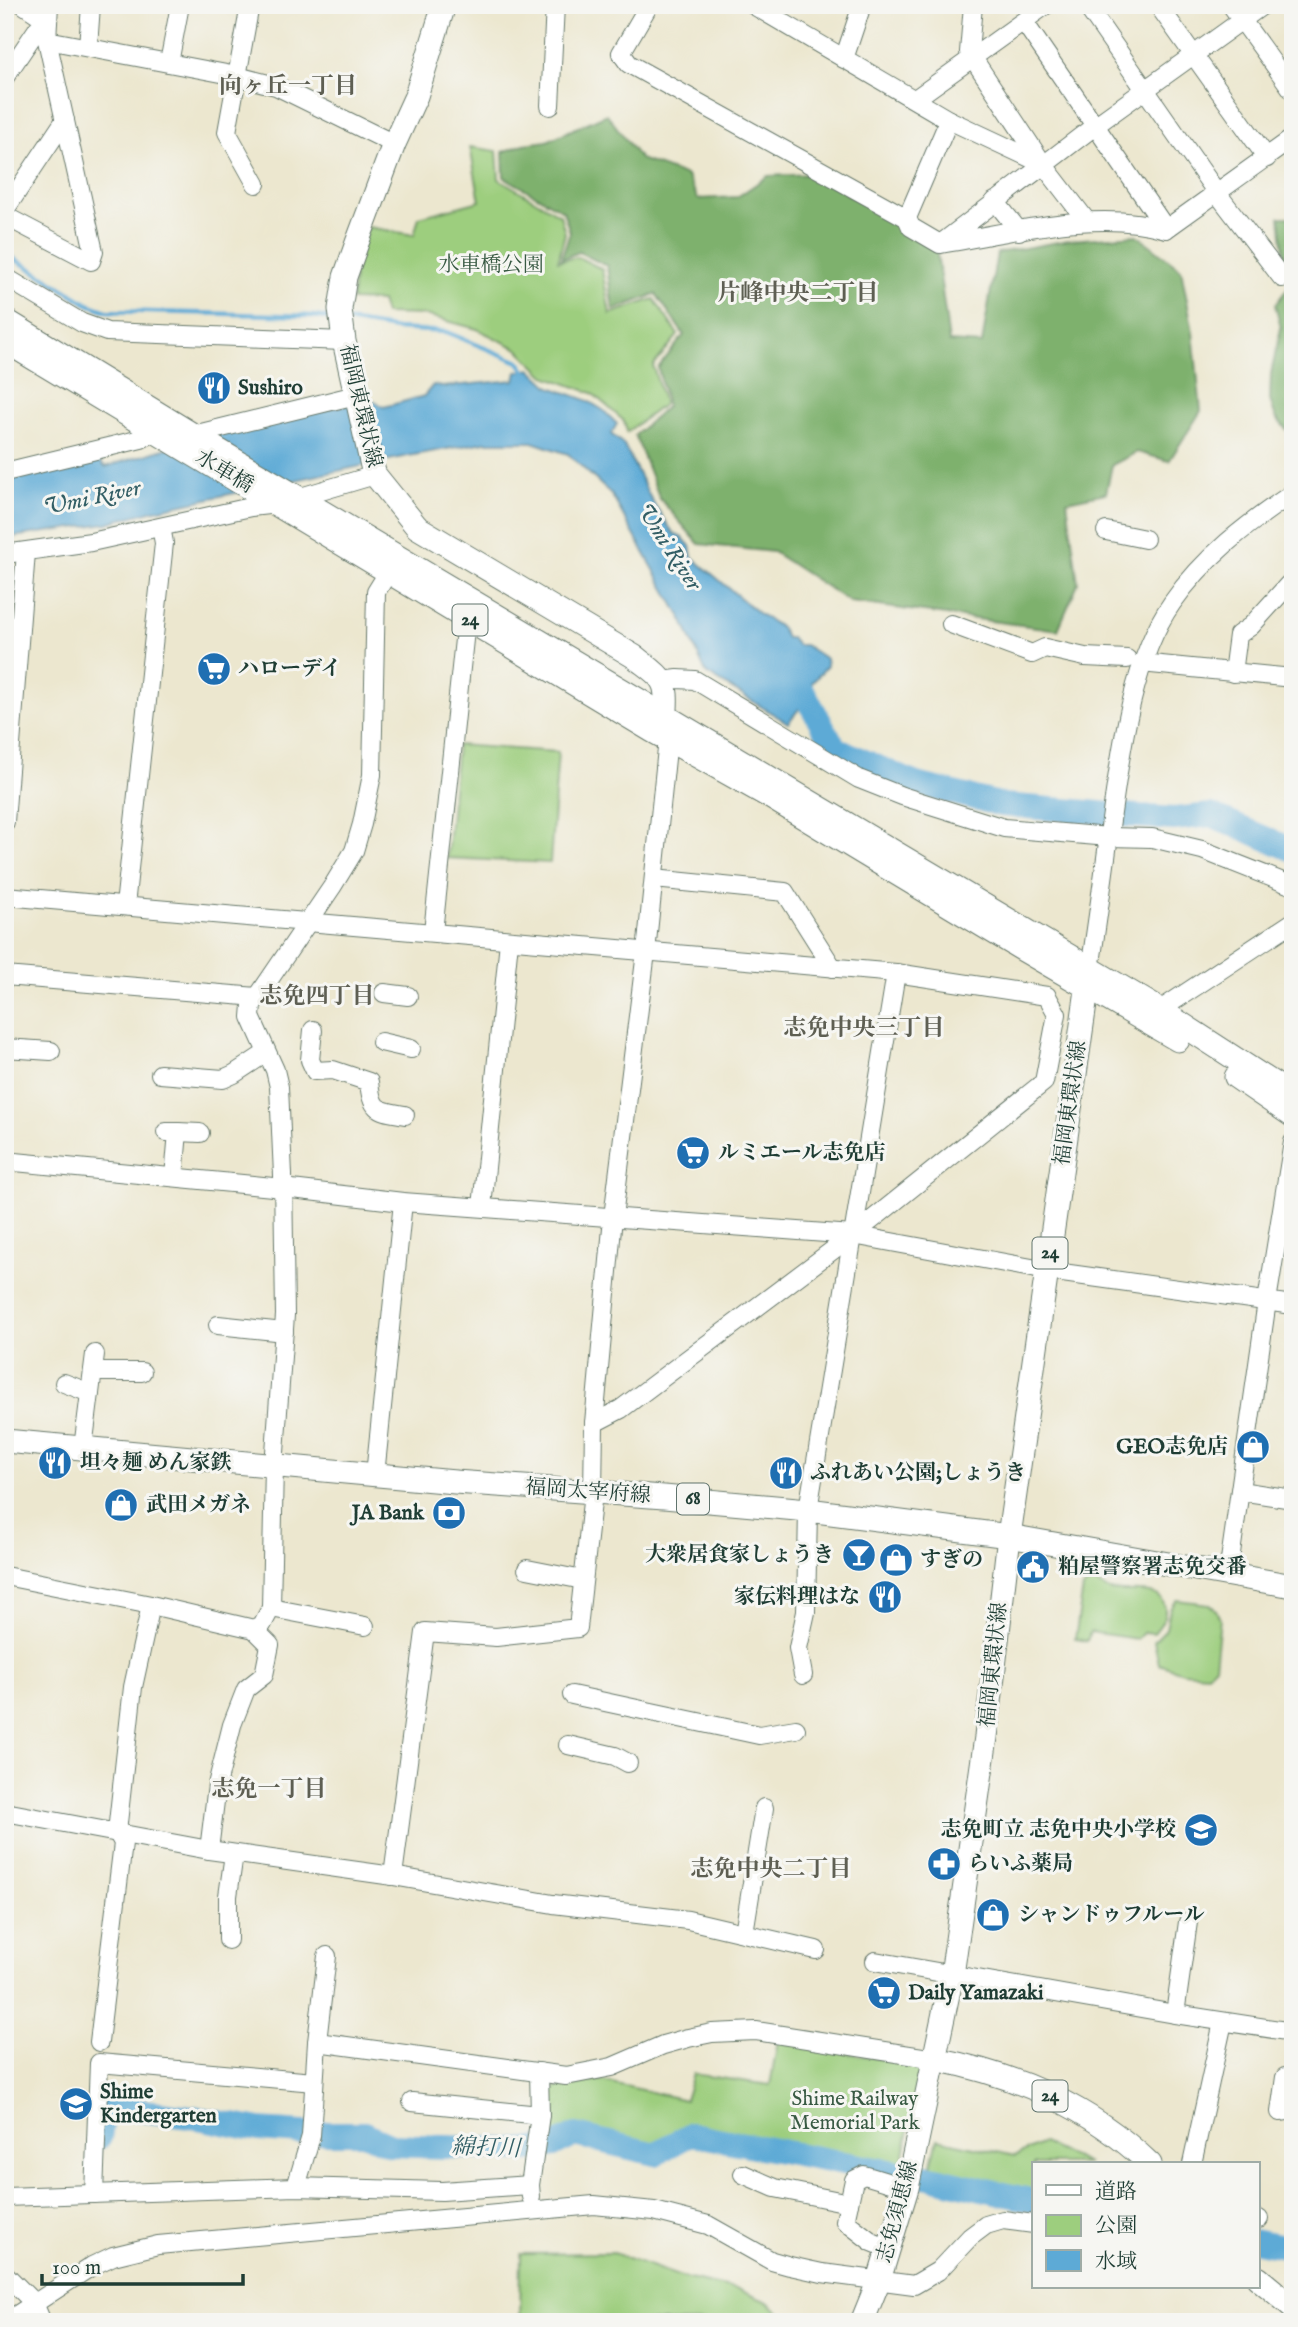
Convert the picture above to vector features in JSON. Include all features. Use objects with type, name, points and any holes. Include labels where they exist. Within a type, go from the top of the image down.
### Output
[{"type":"main road","name":"福岡東環状線","points":[[444,5],[416,96],[394,144],[349,266],[340,309],[373,470],[417,527],[635,657],[663,681]]},
{"type":"main road","name":"24","points":[[5,320],[191,440]]},
{"type":"main road","name":"24","points":[[5,341],[155,432],[191,440]]},
{"type":"main road","name":"水車橋","points":[[191,440],[286,499]]},
{"type":"main road","name":"24","points":[[286,499],[389,571],[668,739],[1089,978],[1160,1010],[1293,1096]]},
{"type":"main road","name":"24","points":[[286,499],[664,716],[1089,978],[1293,1116]]},
{"type":"main road","points":[[663,681],[668,739]]},
{"type":"main road","name":"福岡東環状線","points":[[935,2060],[952,1975],[986,1737],[1009,1536],[1089,978]]},
{"type":"main road","name":"福岡太宰府線","points":[[5,1441],[376,1475],[808,1510],[1009,1536],[1293,1586]]},
{"type":"main road","name":"24","points":[[935,2060],[981,2068],[1036,2089],[1100,2122],[1148,2162]]},
{"type":"main road","name":"志免須恵線","points":[[862,2322],[879,2280],[907,2188],[935,2060]]},
{"type":"main road","points":[[1260,2280],[1293,2307]]},
{"type":"street","points":[[24,5],[49,13]]},
{"type":"street","points":[[88,47],[91,5]]},
{"type":"street","points":[[169,63],[180,5]]},
{"type":"street","points":[[250,5],[226,132],[256,184]]},
{"type":"street","points":[[550,106],[555,5]]},
{"type":"street","points":[[649,5],[621,53],[629,64],[907,218],[911,227],[940,244],[1086,220],[1149,224],[1166,229]]},
{"type":"street","points":[[844,59],[862,5]]},
{"type":"street","points":[[973,5],[969,52],[1043,164],[1086,220]]},
{"type":"street","points":[[915,99],[1046,5]]},
{"type":"street","points":[[1086,5],[1217,193],[1282,278]]},
{"type":"street","points":[[1158,5],[1267,158]]},
{"type":"street","points":[[1231,5],[1293,91]]},
{"type":"street","points":[[940,244],[1043,164],[1263,5]]},
{"type":"street","points":[[764,9],[949,120],[1043,164]]},
{"type":"street","points":[[5,216],[91,261],[94,252],[47,40],[49,13]]},
{"type":"street","points":[[5,77],[49,13]]},
{"type":"street","points":[[1024,22],[1166,229]]},
{"type":"street","points":[[47,40],[237,76],[276,86],[394,144]]},
{"type":"street","points":[[5,210],[65,120]]},
{"type":"street","points":[[907,218],[949,120]]},
{"type":"street","points":[[1166,229],[1293,138]]},
{"type":"street","points":[[995,201],[1019,231]]},
{"type":"street","points":[[5,276],[82,323],[107,332],[344,338]]},
{"type":"street","points":[[191,440],[357,398]]},
{"type":"street","points":[[5,472],[141,439],[155,432]]},
{"type":"street","points":[[5,554],[91,542],[251,507],[286,499],[373,470]]},
{"type":"street","points":[[1089,978],[1134,661],[1170,605],[1199,568],[1255,518],[1293,493]]},
{"type":"street","points":[[125,906],[164,543],[161,527]]},
{"type":"street","points":[[1106,531],[1145,539]]},
{"type":"street","points":[[5,822],[8,746],[26,551]]},
{"type":"street","points":[[254,1629],[262,1625],[271,1608],[274,1466],[284,1332],[279,1087],[275,1070],[251,1017],[252,1005],[354,850],[372,775],[376,592],[389,571]]},
{"type":"street","points":[[1233,673],[1238,635],[1251,626],[1288,585],[1293,587]]},
{"type":"street","points":[[433,932],[466,629],[470,620]]},
{"type":"street","points":[[951,624],[1032,654],[1045,648],[1085,657],[1293,678]]},
{"type":"street","points":[[663,681],[695,680],[859,779],[902,796],[1004,828],[1152,838],[1202,850],[1293,887]]},
{"type":"street","points":[[393,1876],[425,1632],[496,1637],[578,1629],[593,1493],[594,1423],[613,1217],[646,952],[668,739]]},
{"type":"street","points":[[654,879],[785,892],[833,968]]},
{"type":"street","points":[[5,896],[896,973],[1047,996],[1057,1014],[1044,1082],[853,1235],[621,1409],[594,1423]]},
{"type":"street","points":[[1160,1010],[1293,922]]},
{"type":"street","points":[[482,1207],[509,941]]},
{"type":"street","points":[[803,1675],[798,1648],[806,1612],[808,1510],[896,973]]},
{"type":"street","points":[[5,976],[257,998]]},
{"type":"street","points":[[384,993],[408,996]]},
{"type":"street","points":[[313,1030],[310,1060],[315,1071],[333,1070],[369,1082],[372,1103],[379,1111],[405,1115]]},
{"type":"street","points":[[381,1042],[411,1049]]},
{"type":"street","points":[[5,1048],[51,1051]]},
{"type":"street","points":[[160,1074],[223,1079],[267,1052]]},
{"type":"street","points":[[174,1177],[172,1132],[200,1133]]},
{"type":"street","points":[[1228,1574],[1293,1142]]},
{"type":"street","points":[[5,1161],[403,1202],[853,1235],[1048,1271],[1293,1305]]},
{"type":"street","points":[[376,1475],[403,1202]]},
{"type":"street","points":[[218,1325],[284,1332]]},
{"type":"street","points":[[83,1448],[94,1363],[142,1372]]},
{"type":"street","points":[[64,1383],[90,1393]]},
{"type":"street","points":[[1240,1491],[1293,1499]]},
{"type":"street","points":[[527,1569],[583,1580]]},
{"type":"street","points":[[5,1576],[254,1629],[270,1644],[264,1675],[246,1689],[232,1725],[216,1785],[209,1850]]},
{"type":"street","points":[[99,2042],[123,1843],[117,1832],[133,1687],[151,1605]]},
{"type":"street","points":[[271,1608],[365,1626]]},
{"type":"street","points":[[572,1695],[759,1735],[796,1729]]},
{"type":"street","points":[[568,1745],[615,1756],[628,1763]]},
{"type":"street","points":[[744,1933],[764,1808]]},
{"type":"street","points":[[5,1812],[234,1854],[393,1876],[553,1904],[688,1920],[816,1950]]},
{"type":"street","points":[[229,1940],[228,1896],[234,1854]]},
{"type":"street","points":[[1175,2014],[1188,1922]]},
{"type":"street","points":[[296,2187],[311,2136],[317,2042],[327,1956]]},
{"type":"street","points":[[876,1961],[1293,2032]]},
{"type":"street","points":[[1192,2162],[1223,2022]]},
{"type":"street","points":[[317,2042],[539,2071],[565,2077],[612,2067],[688,2038],[756,2031],[935,2060]]},
{"type":"street","points":[[94,2194],[99,2063],[314,2082]]},
{"type":"street","points":[[532,2210],[530,2185],[540,2115],[539,2071]]},
{"type":"street","points":[[1285,2077],[1280,2112],[1293,2110]]},
{"type":"street","points":[[412,2102],[540,2115]]},
{"type":"street","points":[[743,2174],[775,2188],[849,2203]]},
{"type":"street","points":[[889,2249],[872,2242],[845,2221],[854,2180],[864,2175],[907,2188]]},
{"type":"street","points":[[5,2197],[296,2187],[442,2190],[530,2185]]},
{"type":"street","points":[[6,2322],[113,2256],[158,2245],[594,2205],[654,2211],[708,2225],[772,2261],[822,2273],[914,2285],[938,2272],[970,2237],[986,2225],[1003,2220],[1032,2224]]},
{"type":"street","points":[[5,2274],[34,2303],[43,2322]]},
{"type":"green space","points":[[607,114],[640,159],[687,176],[698,199],[737,197],[768,176],[813,174],[936,246],[949,342],[982,344],[997,253],[1069,240],[1137,235],[1181,269],[1193,332],[1201,411],[1169,461],[1137,452],[1112,465],[1106,493],[1067,501],[1078,583],[1058,630],[850,602],[773,552],[699,544],[660,499],[635,435],[667,406],[658,368],[684,335],[656,294],[613,310],[607,266],[579,252],[561,259],[570,232],[563,211],[504,177],[503,152],[524,144],[547,141]]},
{"type":"green space","name":"水車橋公園","points":[[470,147],[497,151],[499,179],[560,215],[565,233],[558,261],[578,257],[602,269],[610,314],[654,299],[678,335],[653,366],[664,404],[627,432],[624,421],[592,393],[545,376],[518,349],[477,329],[425,315],[385,314],[381,301],[352,300],[354,274],[368,227],[414,235],[419,217],[480,201]]},
{"type":"green space","points":[[1280,217],[1293,217],[1293,275],[1285,263]]},
{"type":"green space","points":[[1293,281],[1293,429],[1288,431],[1276,418],[1270,400],[1271,374],[1281,328],[1275,305]]},
{"type":"green space","points":[[457,745],[558,752],[550,863],[447,858]]},
{"type":"green space","points":[[1090,1582],[1111,1591],[1143,1592],[1158,1596],[1165,1608],[1160,1625],[1154,1633],[1144,1632],[1137,1639],[1090,1632],[1087,1641],[1075,1639],[1083,1588]]},
{"type":"green space","points":[[1177,1600],[1209,1604],[1220,1618],[1215,1666],[1207,1674],[1183,1672],[1159,1664],[1154,1641],[1166,1629],[1170,1609]]},
{"type":"green space","name":"Shime Railway Memorial Park","points":[[778,2041],[922,2066],[899,2179],[688,2130],[654,2152],[568,2134],[542,2145],[550,2088],[599,2080],[685,2100],[693,2074],[770,2085]]},
{"type":"green space","name":"Shime Railway Memorial Park","points":[[938,2139],[1015,2156],[1043,2143],[1084,2162],[1032,2162],[1032,2204],[927,2180]]},
{"type":"green space","points":[[614,2253],[684,2278],[739,2290],[768,2302],[790,2322],[520,2322],[521,2254]]},
{"type":"water","points":[[531,369],[550,387],[586,400],[603,410],[617,424],[611,434],[624,445],[652,501],[674,534],[682,537],[690,546],[692,557],[758,613],[781,628],[786,638],[791,638],[797,645],[805,645],[826,659],[827,666],[810,685],[802,705],[788,723],[706,673],[683,621],[611,494],[568,454],[532,442],[485,442],[155,510],[107,523],[5,538],[5,479],[98,459],[105,467],[223,431],[346,405],[373,401],[384,407],[424,396],[433,385],[442,387],[515,380],[517,372]]},
{"type":"waterway","points":[[5,253],[88,304],[107,311],[312,316],[335,319]]},
{"type":"waterway","points":[[347,321],[396,329],[446,332],[519,362],[528,375]]},
{"type":"waterway","name":"Umi River","points":[[784,674],[804,693],[835,748],[916,784],[1003,805],[1174,819],[1211,815],[1293,850]]},
{"type":"waterway","name":"綿打川","points":[[100,2137],[105,2106],[198,2118],[259,2130],[364,2133],[391,2145],[528,2150],[555,2145],[576,2135],[655,2154],[691,2134],[931,2177],[1032,2201]]},
{"type":"waterway","name":"綿打川","points":[[1260,2241],[1293,2248]]},
{"type":"place","name":"Sushiro","points":[[214,388]]},
{"type":"place","name":"ハローデイ","points":[[214,669]]},
{"type":"place","name":"ルミエール志免店","points":[[693,1153]]},
{"type":"place","name":"GEO志免店","points":[[1253,1447]]},
{"type":"place","name":"坦々麺 めん家鉄","points":[[55,1463]]},
{"type":"place","name":"ふれあい公園;しょうき","points":[[786,1473]]},
{"type":"place","name":"武田メガネ","points":[[121,1505]]},
{"type":"place","name":"JA Bank","points":[[449,1513]]},
{"type":"place","name":"大衆居食家しょうき","points":[[859,1555]]},
{"type":"place","name":"すぎの","points":[[896,1560]]},
{"type":"place","name":"粕屋警察署志免交番","points":[[1033,1567]]},
{"type":"place","name":"家伝料理はな","points":[[885,1597]]},
{"type":"place","name":"志免町立 志免中央小学校","points":[[1201,1830]]},
{"type":"place","name":"らいふ薬局","points":[[944,1864]]},
{"type":"place","name":"シャンドゥフルール","points":[[993,1915]]},
{"type":"place","name":"Daily Yamazaki","points":[[884,1993]]},
{"type":"place","name":"Shime Kindergarten","points":[[76,2104]]},
{"type":"district","name":"向ヶ丘一丁目","points":[[288,86]]},
{"type":"district","name":"片峰中央二丁目","points":[[798,293]]},
{"type":"district","name":"志免四丁目","points":[[317,996]]},
{"type":"district","name":"志免中央三丁目","points":[[864,1028]]},
{"type":"district","name":"志免一丁目","points":[[269,1789]]},
{"type":"district","name":"志免中央二丁目","points":[[771,1869]]}]
